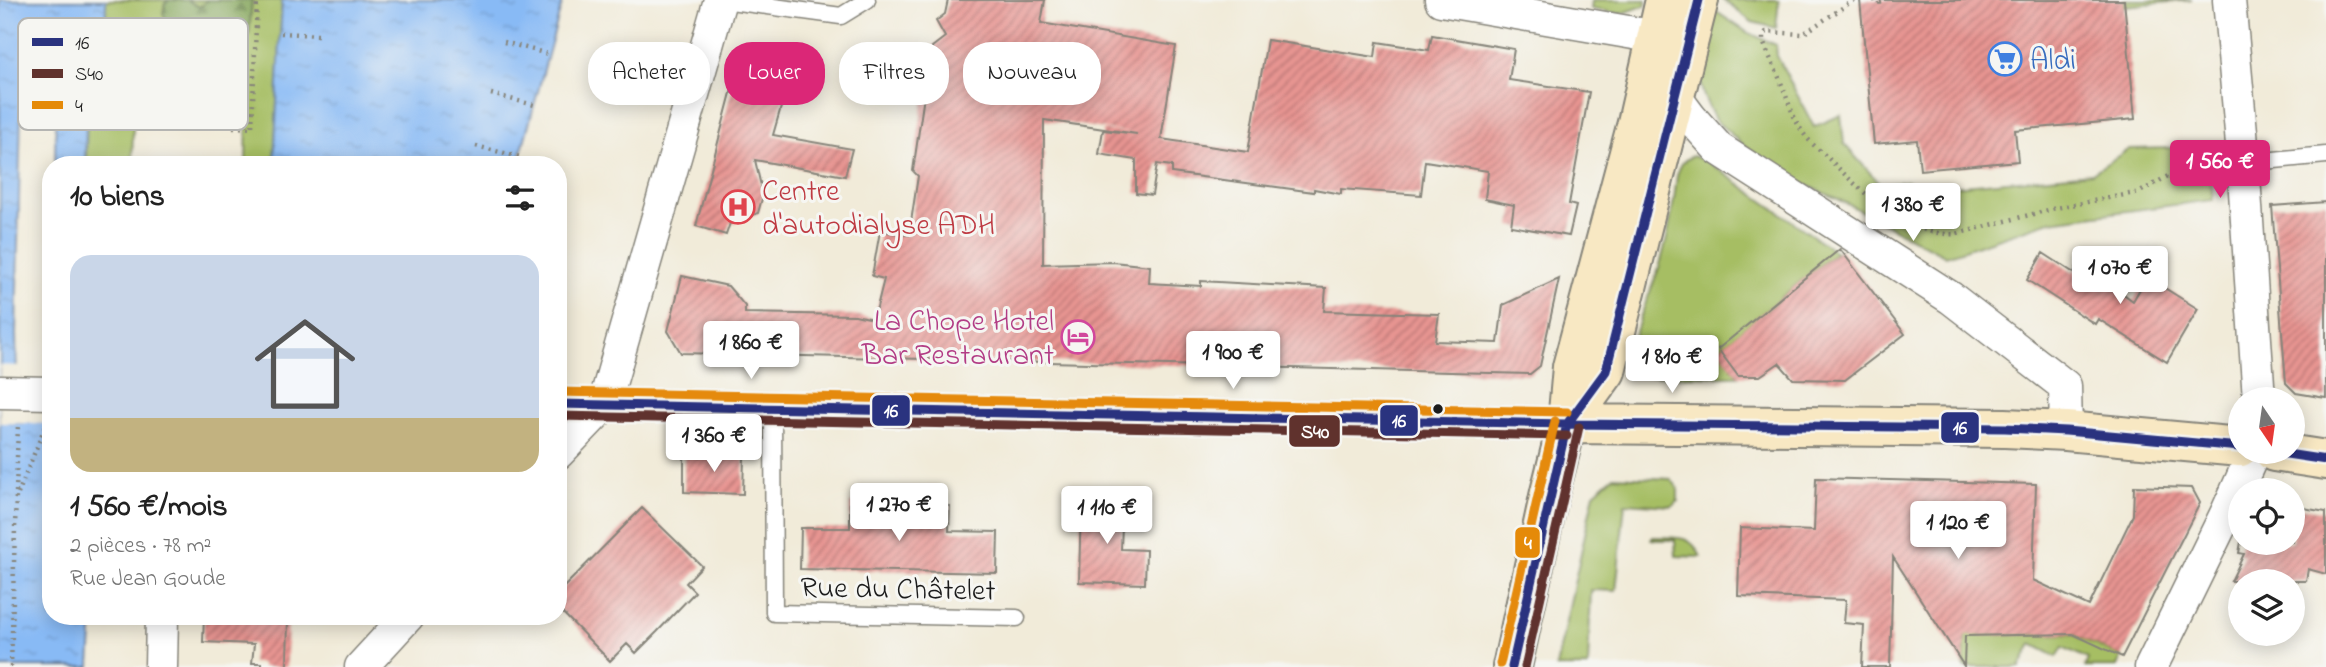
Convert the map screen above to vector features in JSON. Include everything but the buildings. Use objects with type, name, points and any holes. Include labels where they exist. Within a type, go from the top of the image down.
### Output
[{"type":"main road","points":[[1512,667],[1567,424],[1572,367],[1637,123],[1665,0]]},
{"type":"main road","points":[[1567,424],[1605,371],[1673,94],[1699,0]]},
{"type":"main road","points":[[1567,424],[2005,428],[2228,446]]},
{"type":"main road","points":[[2305,457],[2326,460]]},
{"type":"street","points":[[567,444],[604,405],[722,0]]},
{"type":"street","points":[[1441,0],[1657,37]]},
{"type":"street","points":[[2229,0],[2243,155],[2258,387]]},
{"type":"street","points":[[1673,94],[1719,149],[1951,298],[2065,386],[2066,431]]},
{"type":"street","points":[[0,392],[42,406]]},
{"type":"street","points":[[567,404],[1567,424]]},
{"type":"street","points":[[2151,667],[2249,464]]},
{"type":"street","points":[[162,625],[162,667]]},
{"type":"street","points":[[361,667],[400,625]]},
{"type":"lane","points":[[722,0],[841,16],[867,0]]},
{"type":"lane","points":[[2243,155],[2326,155]]},
{"type":"lane","name":"Rue du Châtelet","points":[[773,408],[774,613],[1017,618]]},
{"type":"path","points":[[248,128],[251,128],[257,0]]},
{"type":"path","points":[[1854,0],[1803,34],[1766,33],[1763,36],[1767,51],[1791,112],[1805,136],[1861,190],[1894,215],[1938,235],[1956,234],[2056,208],[2140,192],[2183,167],[2243,155]]},
{"type":"path","points":[[1875,0],[1880,3],[1880,7]]},
{"type":"path","points":[[281,33],[318,35]]},
{"type":"path","points":[[504,43],[548,54]]},
{"type":"path","points":[[491,94],[534,105]]},
{"type":"path","points":[[476,146],[516,156]]},
{"type":"path","points":[[11,667],[18,424]]},
{"type":"path","points":[[15,499],[42,427]]},
{"type":"green space","points":[[106,0],[282,0],[274,156],[246,156],[248,18],[106,18]]},
{"type":"green space","points":[[170,0],[187,0],[199,7],[208,0],[252,0],[249,34],[248,18],[166,18],[163,13],[165,3]]},
{"type":"green space","points":[[1592,0],[1647,0],[1646,5],[1621,14],[1591,9]]},
{"type":"green space","points":[[1723,0],[1779,0],[1776,28],[1752,22]]},
{"type":"green space","points":[[2124,0],[2192,0],[2124,6]]},
{"type":"green space","points":[[1712,9],[1747,32],[1776,45],[1777,56],[1814,127],[1841,115],[1844,144],[1880,184],[1909,181],[1910,190],[2092,173],[2129,149],[2208,147],[2213,200],[2050,221],[1946,256],[1838,199],[1794,180],[1747,148],[1715,120],[1704,97],[1699,77]]},
{"type":"green space","points":[[86,130],[133,130],[132,156],[86,156]]},
{"type":"green space","points":[[1693,156],[1708,162],[1836,252],[1719,349],[1738,376],[1634,376],[1632,362],[1636,332],[1664,250],[1677,175],[1682,163]]},
{"type":"green space","points":[[1614,476],[1671,479],[1678,488],[1678,501],[1672,506],[1625,503],[1616,591],[1591,590],[1588,667],[1556,667],[1594,493]]},
{"type":"green space","points":[[1653,537],[1687,540],[1701,557],[1676,556],[1675,540],[1651,540]]},
{"type":"green space","points":[[2073,634],[2122,657],[2117,667],[2085,667],[2088,659],[2063,647],[2057,657],[2032,644],[2020,667],[1964,667],[1965,635]]},
{"type":"water","points":[[0,0],[106,0],[106,18],[18,18],[18,130],[20,130],[16,334],[18,423],[42,423],[42,625],[92,625],[90,667],[0,667]]},
{"type":"water","points":[[282,0],[563,0],[520,156],[274,156]]},
{"type":"water","points":[[55,130],[86,130],[85,156],[55,156]]},
{"type":"pier","points":[[0,365],[20,366],[21,420],[42,420],[42,424],[0,423]]},
{"type":"transit line","name":"16","points":[[1512,667],[1567,424],[1606,371],[1699,0]]},
{"type":"transit line","name":"4","points":[[567,392],[1567,412]]},
{"type":"transit line","name":"16","points":[[567,404],[1567,424],[2005,428],[2228,446]]},
{"type":"transit line","name":"S40","points":[[567,416],[1567,436]]},
{"type":"transit line","name":"4","points":[[1500,664],[1555,421]]},
{"type":"transit line","name":"S40","points":[[1525,667],[1579,427]]},
{"type":"transit line","name":"16","points":[[2305,457],[2326,460]]},
{"type":"place","name":"Aldi","points":[[2005,59]]},
{"type":"place","name":"Centre d'autodialyse ADH","points":[[738,207]]},
{"type":"place","name":"La Chope Hotel Bar Restaurant","points":[[1078,337]]}]
